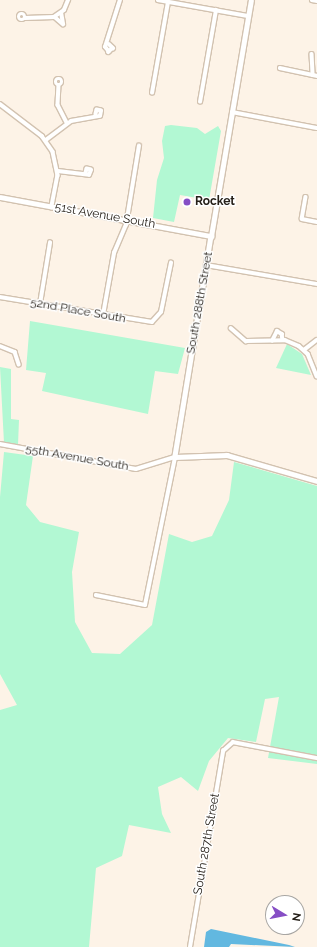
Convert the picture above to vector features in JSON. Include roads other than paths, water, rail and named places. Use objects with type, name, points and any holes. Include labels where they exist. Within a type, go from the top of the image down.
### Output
[{"type":"main road","name":"South 288th Street","points":[[211,236],[251,0]]},
{"type":"main road","name":"51st Avenue South","points":[[0,198],[211,236]]},
{"type":"street","points":[[25,18],[58,15],[68,0]]},
{"type":"street","points":[[109,44],[120,0]]},
{"type":"street","points":[[158,0],[248,16]]},
{"type":"street","points":[[312,0],[317,1]]},
{"type":"street","points":[[152,93],[168,2]]},
{"type":"street","points":[[200,102],[216,10]]},
{"type":"street","points":[[280,68],[315,76],[312,54]]},
{"type":"street","points":[[59,85],[58,105],[67,123]]},
{"type":"street","points":[[0,104],[46,140],[58,171],[52,207]]},
{"type":"street","points":[[232,112],[317,128]]},
{"type":"street","points":[[46,140],[67,123],[96,114]]},
{"type":"street","points":[[103,315],[114,253],[127,220],[139,146]]},
{"type":"street","points":[[58,171],[86,173]]},
{"type":"street","points":[[306,198],[302,219],[317,222]]},
{"type":"street","name":"South 288th Street","points":[[96,595],[145,605],[175,458],[211,236]]},
{"type":"street","points":[[40,304],[50,243]]},
{"type":"street","name":"52nd Place South","points":[[0,296],[141,322],[156,320],[161,312],[171,263]]},
{"type":"street","points":[[206,266],[317,284]]},
{"type":"street","points":[[231,328],[246,341],[283,340],[304,350],[317,376]]},
{"type":"street","points":[[272,341],[277,331],[282,334],[283,340]]},
{"type":"street","points":[[304,350],[316,340]]},
{"type":"street","points":[[0,346],[15,352],[19,364]]},
{"type":"street","name":"55th Avenue South","points":[[0,444],[136,469],[175,458],[227,455],[317,481]]},
{"type":"street","name":"South 287th Street","points":[[190,947],[223,751],[230,743],[317,758]]},
{"type":"water","points":[[211,929],[295,947],[231,944],[229,947],[204,947],[206,932]]},
{"type":"place","name":"Rocket","points":[[187,202]]}]
